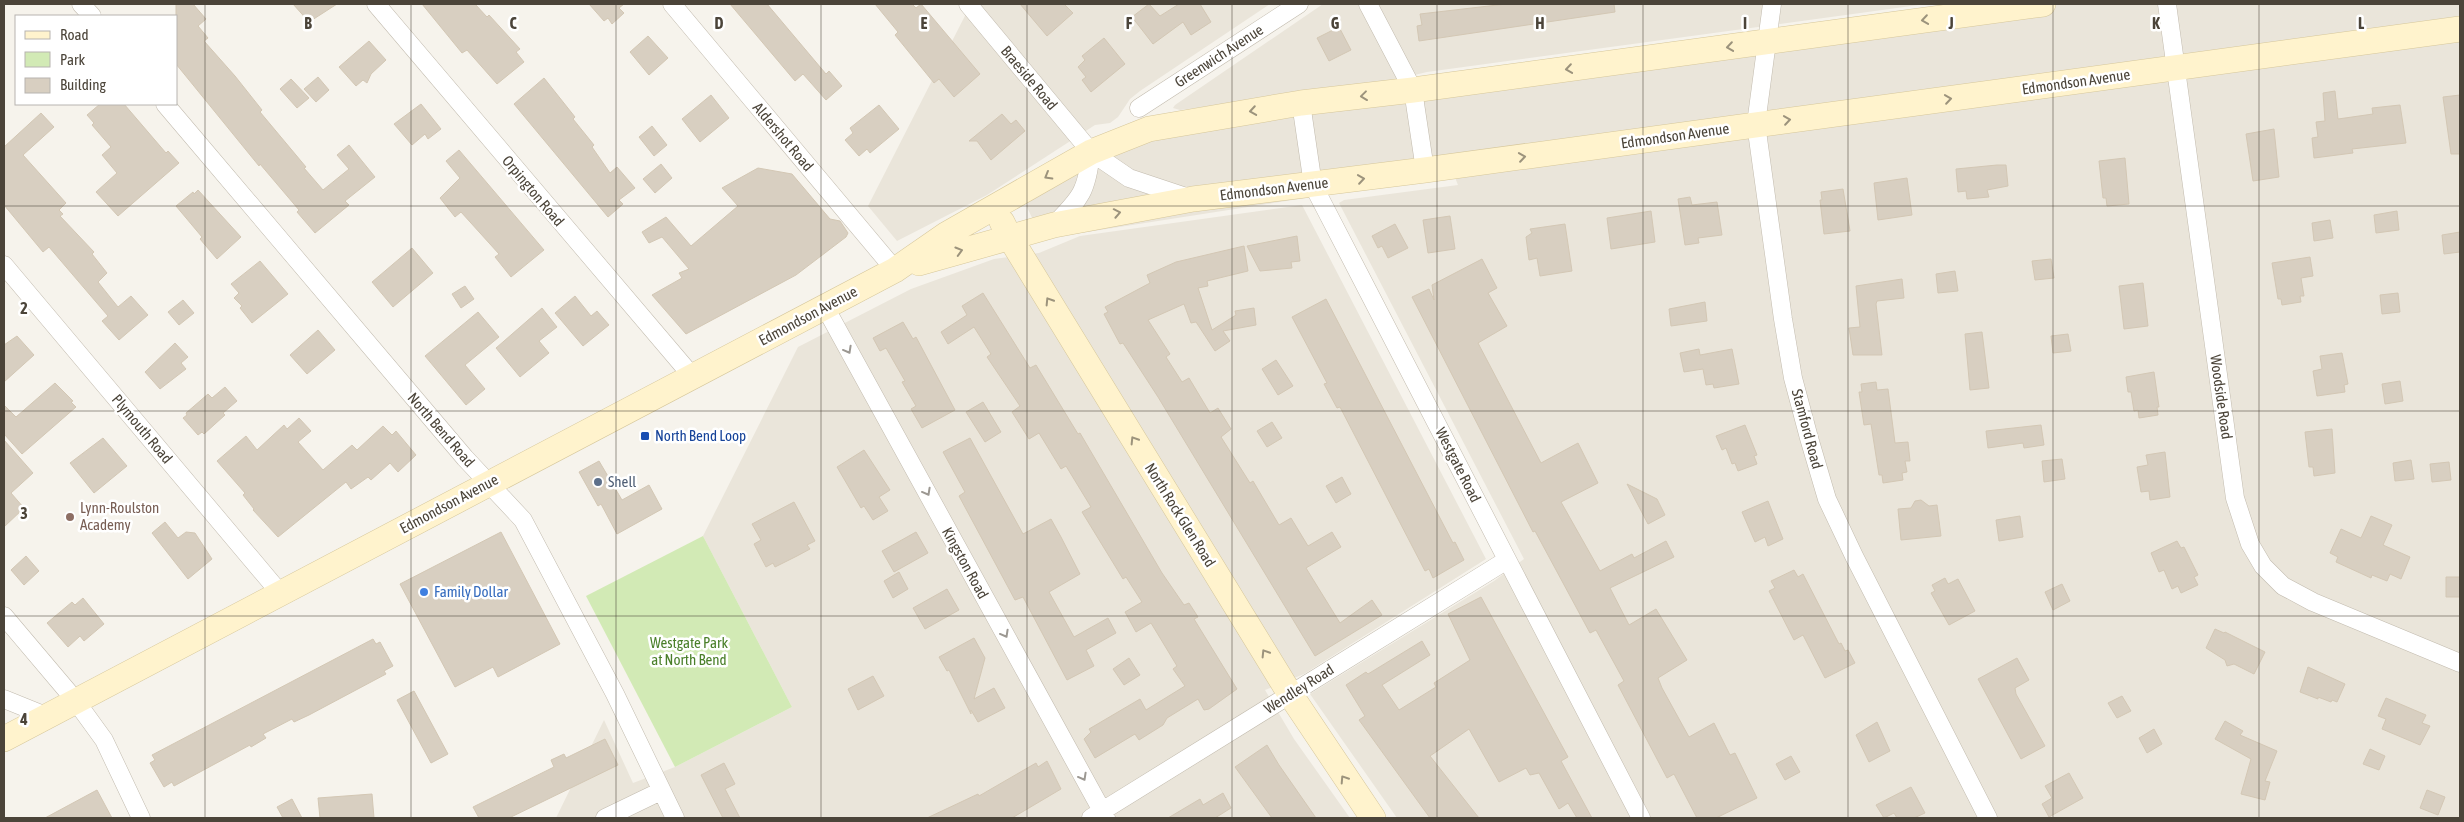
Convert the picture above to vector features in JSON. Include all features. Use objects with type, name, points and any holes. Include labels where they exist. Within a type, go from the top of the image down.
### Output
[{"type":"main road","name":"Edmondson Avenue","points":[[4,739],[74,700],[895,270],[947,234],[1091,152],[1149,129],[1302,103],[1413,90],[2043,4]]},
{"type":"main road","name":"Edmondson Avenue","points":[[895,270],[1009,236],[1054,225],[1193,199],[1425,170],[2460,29]]},
{"type":"main road","name":"North Rock Glen Road","points":[[996,207],[1009,236],[1290,694],[1373,818]]},
{"type":"street","points":[[81,4],[91,15]]},
{"type":"street","name":"Orpington Road","points":[[376,4],[692,376]]},
{"type":"street","name":"Aldershot Road","points":[[672,4],[895,270]]},
{"type":"street","name":"Braeside Road","points":[[968,4],[1091,152],[1129,178],[1193,199]]},
{"type":"street","name":"Greenwich Avenue","points":[[1139,108],[1299,4]]},
{"type":"street","points":[[1368,4],[1413,90],[1425,170]]},
{"type":"street","name":"Stamford Road","points":[[1772,4],[1756,124],[1783,319],[1792,368],[1827,499],[1988,818]]},
{"type":"street","name":"Woodside Road","points":[[2167,4],[2235,498],[2250,544],[2263,566],[2283,586],[2313,602],[2460,663]]},
{"type":"street","name":"Westgate Road","points":[[1302,103],[1313,185],[1641,818]]},
{"type":"street","name":"North Bend Road","points":[[166,105],[390,371],[523,520],[611,687],[675,818]]},
{"type":"street","points":[[1054,225],[1075,205],[1083,192],[1088,178],[1091,152]]},
{"type":"street","name":"Plymouth Road","points":[[4,264],[280,593]]},
{"type":"street","name":"Kingston Road","points":[[825,307],[1100,816]]},
{"type":"street","name":"Wendley Road","points":[[1100,816],[1290,694],[1507,560]]},
{"type":"street","points":[[4,616],[74,700],[104,740],[141,818]]},
{"type":"street","points":[[4,698],[46,716]]},
{"type":"street","points":[[605,818],[661,791]]},
{"type":"shaded area","points":[[971,4],[1270,4],[1140,91],[1130,99],[1118,117],[1110,123],[1095,125],[987,195],[897,241],[868,206]]},
{"type":"shaded area","points":[[1323,4],[1926,4],[1427,72],[1393,80],[2025,4],[2460,4],[2460,818],[1397,818],[1310,694],[1494,581],[1524,559],[1339,203],[1344,200],[1458,185],[1454,175],[1042,239],[1026,205],[1123,128],[1220,105],[1180,110],[1173,108]]},
{"type":"shaded area","points":[[1302,205],[1486,559],[1304,674],[1265,690],[1294,739],[1350,818],[556,818],[604,720],[633,783],[675,767],[792,707],[703,536],[798,347],[911,289],[994,259],[1039,253],[1080,236]]},
{"type":"green space","name":"Westgate Park at North Bend","points":[[703,536],[792,707],[675,767],[586,596]]},
{"type":"building","points":[[176,4],[193,4],[206,19],[198,26],[208,38],[204,41],[235,76],[262,110],[260,112],[323,190],[349,169],[337,155],[349,145],[375,177],[345,201],[349,205],[315,233],[297,212],[299,210],[260,164],[259,166],[178,66],[178,15],[176,15]]},
{"type":"building","points":[[293,4],[337,4],[309,22]]},
{"type":"building","points":[[422,4],[475,4],[487,17],[489,15],[520,49],[516,52],[524,62],[497,84],[467,50],[462,53]]},
{"type":"building","points":[[589,4],[624,4],[619,8],[624,13],[612,24],[608,18],[604,21]]},
{"type":"building","points":[[730,4],[767,4],[826,74],[829,71],[842,86],[826,100],[803,74],[795,81]]},
{"type":"building","points":[[875,4],[912,4],[916,8],[921,4],[980,74],[954,97],[939,79],[934,83],[895,35],[898,32]]},
{"type":"building","points":[[1020,4],[1064,4],[1073,13],[1047,36]]},
{"type":"building","points":[[1149,4],[1160,16],[1179,4],[1200,4],[1211,22],[1191,35],[1183,22],[1153,44],[1132,17]]},
{"type":"building","points":[[1506,4],[1614,4],[1615,12],[1419,41],[1417,26],[1422,25],[1420,14]]},
{"type":"building","points":[[1339,27],[1351,50],[1329,61],[1317,38]]},
{"type":"building","points":[[648,36],[668,58],[649,75],[630,52]]},
{"type":"building","points":[[1104,38],[1125,64],[1091,92],[1082,80],[1086,77],[1078,67],[1085,60],[1082,56]]},
{"type":"building","points":[[369,41],[386,60],[371,74],[367,83],[363,80],[356,86],[339,67]]},
{"type":"building","points":[[318,77],[329,90],[316,102],[304,89]]},
{"type":"building","points":[[544,78],[575,117],[573,119],[594,145],[592,147],[610,173],[617,167],[635,188],[619,200],[623,204],[608,217],[514,104]]},
{"type":"building","points":[[291,79],[309,98],[297,108],[280,89]]},
{"type":"building","points":[[2335,91],[2338,119],[2373,114],[2372,108],[2400,105],[2406,143],[2352,149],[2353,153],[2314,158],[2312,138],[2318,137],[2316,122],[2325,121],[2323,93]]},
{"type":"building","points":[[711,95],[729,118],[700,142],[682,119]]},
{"type":"building","points":[[2460,95],[2460,154],[2451,154],[2443,97]]},
{"type":"building","points":[[421,104],[441,129],[428,139],[425,134],[412,145],[394,124]]},
{"type":"building","points":[[99,105],[125,105],[166,153],[168,151],[179,163],[118,216],[96,192],[117,173],[102,155],[111,147],[92,125],[94,123],[87,115]]},
{"type":"building","points":[[879,105],[899,129],[870,153],[867,149],[859,156],[845,140],[853,133],[850,128]]},
{"type":"building","points":[[41,113],[54,127],[23,155],[66,203],[59,210],[63,214],[60,216],[94,252],[92,254],[107,273],[98,282],[118,307],[131,296],[148,315],[119,340],[102,321],[108,316],[49,247],[43,252],[4,205],[4,147]]},
{"type":"building","points":[[1002,114],[1011,124],[1016,120],[1025,131],[991,160],[977,141],[969,141]]},
{"type":"building","points":[[652,126],[667,145],[654,156],[639,137]]},
{"type":"building","points":[[2274,129],[2279,177],[2253,181],[2246,134]]},
{"type":"building","points":[[459,150],[544,250],[511,277],[495,257],[499,254],[461,212],[455,217],[440,198],[460,178],[446,161]]},
{"type":"building","points":[[2125,158],[2129,204],[2107,206],[2106,198],[2103,198],[2099,161]]},
{"type":"building","points":[[661,164],[672,178],[655,193],[643,179]]},
{"type":"building","points":[[2006,165],[2008,186],[1987,190],[1989,197],[1967,199],[1966,191],[1958,192],[1956,169]]},
{"type":"building","points":[[758,168],[792,174],[830,219],[840,221],[848,233],[846,237],[796,275],[686,334],[652,295],[682,278],[679,273],[689,269],[662,237],[649,243],[642,232],[666,217],[691,246],[738,206],[722,188]]},
{"type":"building","points":[[1907,178],[1912,215],[1878,220],[1874,183]]},
{"type":"building","points":[[1843,189],[1850,231],[1824,234],[1820,200],[1822,200],[1821,192]]},
{"type":"building","points":[[198,190],[241,237],[217,259],[200,239],[202,237],[176,206]]},
{"type":"building","points":[[1690,197],[1692,205],[1717,202],[1722,235],[1698,238],[1699,243],[1685,245],[1678,199]]},
{"type":"building","points":[[1651,211],[1655,242],[1611,249],[1607,218]]},
{"type":"building","points":[[2397,211],[2399,230],[2376,233],[2374,215]]},
{"type":"building","points":[[1450,216],[1455,249],[1428,253],[1423,220]]},
{"type":"building","points":[[2330,220],[2333,238],[2314,241],[2312,223]]},
{"type":"building","points":[[1395,224],[1408,248],[1388,258],[1382,246],[1378,248],[1372,236]]},
{"type":"building","points":[[1565,224],[1572,271],[1540,276],[1537,258],[1529,260],[1526,237],[1532,233],[1530,229]]},
{"type":"building","points":[[2460,232],[2460,252],[2444,254],[2442,235]]},
{"type":"building","points":[[1297,236],[1300,261],[1291,262],[1292,268],[1260,271],[1247,246]]},
{"type":"building","points":[[1244,246],[1248,271],[1207,281],[1208,286],[1198,288],[1212,330],[1236,315],[1235,311],[1254,308],[1256,325],[1223,331],[1230,341],[1215,351],[1196,322],[1191,323],[1184,304],[1148,320],[1170,354],[1166,357],[1182,382],[1189,378],[1210,413],[1218,408],[1231,429],[1221,437],[1250,483],[1253,481],[1279,525],[1291,518],[1308,546],[1332,532],[1341,547],[1306,568],[1340,623],[1372,600],[1382,615],[1315,656],[1158,397],[1123,343],[1120,344],[1104,314],[1108,312],[1105,307],[1150,283],[1147,275],[1176,262]]},
{"type":"building","points":[[412,248],[433,273],[393,307],[372,282]]},
{"type":"building","points":[[2310,257],[2313,276],[2301,278],[2304,296],[2300,296],[2301,302],[2282,305],[2281,299],[2278,299],[2272,263]]},
{"type":"building","points":[[1482,259],[1497,288],[1488,293],[1507,326],[1478,343],[1541,463],[1578,443],[1598,483],[1561,502],[1600,571],[1632,554],[1634,558],[1666,541],[1674,557],[1610,588],[1629,625],[1656,609],[1687,660],[1658,678],[1662,688],[1689,737],[1714,723],[1730,755],[1735,753],[1757,798],[1716,818],[1697,818],[1674,774],[1667,778],[1618,685],[1624,681],[1596,630],[1590,633],[1535,531],[1533,532],[1412,297],[1429,289],[1434,300],[1432,285]]},
{"type":"building","points":[[2051,259],[2054,278],[2035,280],[2032,261]]},
{"type":"building","points":[[260,261],[288,294],[252,323],[240,308],[242,306],[234,298],[239,293],[231,284]]},
{"type":"building","points":[[1955,271],[1958,291],[1938,293],[1936,274]]},
{"type":"building","points":[[1902,279],[1904,298],[1877,301],[1876,304],[1882,355],[1853,355],[1849,328],[1860,327],[1856,286]]},
{"type":"building","points":[[2143,283],[2148,326],[2124,329],[2119,286]]},
{"type":"building","points":[[465,286],[474,299],[461,308],[452,294]]},
{"type":"building","points":[[983,293],[1030,368],[1036,365],[1078,434],[1080,433],[1162,573],[1184,605],[1189,603],[1198,617],[1194,619],[1237,689],[1209,709],[1204,710],[1198,699],[1167,718],[1163,725],[1139,740],[1135,734],[1095,758],[1084,739],[1091,732],[1089,729],[1140,699],[1146,710],[1185,686],[1173,669],[1177,666],[1151,623],[1136,632],[1125,612],[1142,602],[1126,577],[1123,579],[1082,512],[1091,507],[1066,466],[1061,469],[1039,433],[1029,439],[1012,412],[1020,406],[987,357],[991,354],[974,327],[948,344],[941,332],[967,315],[962,306]]},
{"type":"building","points":[[2398,293],[2400,312],[2382,314],[2380,295]]},
{"type":"building","points":[[575,296],[591,316],[597,311],[609,325],[583,346],[555,313]]},
{"type":"building","points":[[1326,299],[1453,543],[1455,542],[1464,560],[1433,578],[1429,569],[1425,571],[1340,407],[1337,408],[1324,384],[1327,383],[1292,317]]},
{"type":"building","points":[[183,300],[194,313],[179,325],[168,312]]},
{"type":"building","points":[[1705,302],[1707,321],[1671,326],[1669,309]]},
{"type":"building","points":[[542,308],[557,327],[539,341],[549,353],[520,377],[496,348]]},
{"type":"building","points":[[478,312],[499,337],[465,365],[485,389],[466,405],[425,356]]},
{"type":"building","points":[[903,322],[913,339],[916,337],[955,410],[922,428],[911,409],[916,406],[902,382],[905,381],[886,348],[880,351],[873,338]]},
{"type":"building","points":[[318,330],[335,350],[307,374],[290,355]]},
{"type":"building","points":[[1982,332],[1989,388],[1970,390],[1965,334]]},
{"type":"building","points":[[2068,334],[2071,351],[2053,353],[2051,336]]},
{"type":"building","points":[[17,336],[34,355],[4,382],[4,345]]},
{"type":"building","points":[[175,343],[188,357],[181,363],[186,369],[160,389],[145,372]]},
{"type":"building","points":[[1699,349],[1700,355],[1732,349],[1739,384],[1714,388],[1713,384],[1706,385],[1703,369],[1684,372],[1680,353]]},
{"type":"building","points":[[2342,353],[2348,384],[2344,385],[2345,392],[2317,396],[2313,371],[2322,369],[2320,356]]},
{"type":"building","points":[[1276,360],[1293,386],[1278,395],[1262,369]]},
{"type":"building","points":[[2154,372],[2159,407],[2157,407],[2158,415],[2139,418],[2138,410],[2134,411],[2126,377]]},
{"type":"building","points":[[2400,381],[2403,401],[2385,404],[2382,384]]},
{"type":"building","points":[[1876,382],[1877,390],[1888,389],[1895,443],[1908,442],[1910,461],[1905,461],[1907,472],[1902,473],[1903,480],[1883,483],[1882,475],[1879,475],[1871,424],[1864,425],[1859,392],[1862,392],[1861,384]]},
{"type":"building","points":[[55,383],[73,401],[71,402],[76,407],[22,454],[4,434],[4,405],[16,417]]},
{"type":"building","points":[[225,387],[237,401],[204,434],[202,432],[198,435],[183,418],[187,415],[186,413],[208,394],[212,398]]},
{"type":"building","points":[[983,402],[1001,432],[985,442],[966,412]]},
{"type":"building","points":[[299,418],[311,431],[298,442],[323,470],[352,445],[357,450],[383,426],[392,435],[396,431],[416,455],[398,472],[390,463],[371,480],[368,477],[351,489],[346,482],[278,537],[253,510],[243,495],[245,493],[217,461],[246,436],[257,450],[284,425],[287,429]]},
{"type":"building","points":[[1272,422],[1282,438],[1267,447],[1257,431]]},
{"type":"building","points":[[1745,425],[1757,455],[1754,456],[1757,464],[1738,471],[1735,463],[1732,464],[1726,448],[1722,450],[1716,436]]},
{"type":"building","points":[[2041,425],[2044,445],[2024,448],[2023,443],[1988,448],[1986,431]]},
{"type":"building","points":[[2332,429],[2335,473],[2314,476],[2313,467],[2309,467],[2305,432]]},
{"type":"building","points":[[103,438],[127,466],[94,493],[70,463]]},
{"type":"building","points":[[970,438],[1023,534],[1051,519],[1061,537],[1080,574],[1049,592],[1074,637],[1108,618],[1116,633],[1086,650],[1094,666],[1067,680],[1023,597],[1015,600],[959,496],[965,492],[943,452]]},
{"type":"building","points":[[4,440],[33,473],[11,493],[24,508],[4,527]]},
{"type":"building","points":[[864,450],[890,490],[879,497],[888,511],[873,520],[864,506],[861,508],[837,467]]},
{"type":"building","points":[[2165,452],[2170,497],[2150,500],[2149,491],[2141,492],[2137,467],[2148,465],[2146,455]]},
{"type":"building","points":[[2062,459],[2065,479],[2044,482],[2042,461]]},
{"type":"building","points":[[2411,460],[2414,479],[2395,481],[2393,463]]},
{"type":"building","points":[[599,461],[622,500],[649,485],[662,509],[617,534],[601,504],[598,506],[579,472]]},
{"type":"building","points":[[2449,462],[2451,480],[2432,482],[2430,464]]},
{"type":"building","points":[[1342,477],[1351,494],[1336,503],[1326,486]]},
{"type":"building","points":[[1627,484],[1657,499],[1665,515],[1648,524]]},
{"type":"building","points":[[1921,500],[1929,506],[1937,505],[1941,536],[1901,540],[1898,509],[1911,508],[1915,501]]},
{"type":"building","points":[[1768,501],[1783,539],[1768,546],[1765,537],[1755,542],[1742,512]]},
{"type":"building","points":[[794,502],[815,541],[807,545],[810,549],[797,556],[775,567],[773,563],[766,567],[754,544],[761,540],[752,524]]},
{"type":"building","points":[[2020,516],[2023,537],[1999,541],[1996,520]]},
{"type":"building","points":[[2371,516],[2392,525],[2383,545],[2410,557],[2401,579],[2390,574],[2387,581],[2372,575],[2371,578],[2336,562],[2338,557],[2330,553],[2341,529],[2361,538]]},
{"type":"building","points":[[165,522],[178,538],[186,532],[195,533],[212,559],[188,579],[152,533]]},
{"type":"building","points":[[501,532],[560,644],[498,677],[493,667],[455,687],[400,584]]},
{"type":"building","points":[[916,532],[928,553],[894,572],[882,551]]},
{"type":"building","points":[[2177,541],[2181,548],[2184,547],[2198,575],[2194,577],[2198,585],[2181,593],[2178,586],[2172,589],[2164,570],[2159,572],[2151,553]]},
{"type":"building","points":[[26,556],[39,571],[24,585],[11,570]]},
{"type":"building","points":[[1794,570],[1798,577],[1803,574],[1839,644],[1841,643],[1845,651],[1848,650],[1855,663],[1825,678],[1803,635],[1794,640],[1769,591],[1775,588],[1771,581]]},
{"type":"building","points":[[899,572],[908,589],[893,598],[884,581]]},
{"type":"building","points":[[2446,577],[2460,577],[2460,597],[2446,597]]},
{"type":"building","points":[[1945,578],[1948,584],[1958,579],[1975,611],[1949,625],[1931,593],[1935,591],[1932,585]]},
{"type":"building","points":[[2062,584],[2070,601],[2053,610],[2045,592]]},
{"type":"building","points":[[947,589],[959,610],[925,629],[913,608]]},
{"type":"building","points":[[1481,597],[1568,757],[1561,761],[1592,818],[1577,818],[1568,803],[1559,809],[1539,773],[1530,775],[1526,768],[1499,782],[1469,729],[1430,756],[1479,818],[1430,818],[1359,720],[1365,716],[1346,685],[1366,672],[1368,674],[1422,641],[1430,655],[1382,685],[1399,710],[1436,687],[1434,683],[1470,660],[1448,614]]},
{"type":"building","points":[[83,598],[104,624],[84,641],[80,636],[68,647],[47,623],[72,602],[75,605]]},
{"type":"building","points":[[2215,629],[2265,652],[2254,674],[2234,664],[2227,666],[2225,660],[2206,648]]},
{"type":"building","points":[[974,638],[985,658],[974,699],[994,688],[1005,708],[978,722],[971,710],[971,714],[949,670],[947,671],[939,657]]},
{"type":"building","points":[[373,639],[376,644],[380,642],[393,666],[384,671],[386,674],[309,715],[294,722],[292,719],[263,734],[266,738],[251,747],[250,745],[174,786],[172,782],[164,787],[150,763],[155,760],[152,755]]},
{"type":"building","points":[[1129,658],[1140,675],[1124,685],[1113,669]]},
{"type":"building","points":[[2017,658],[2029,680],[2015,688],[2016,694],[2045,746],[2021,759],[1978,679]]},
{"type":"building","points":[[2308,667],[2345,684],[2337,702],[2332,700],[2331,702],[2318,697],[2318,699],[2300,692]]},
{"type":"building","points":[[873,676],[884,696],[858,710],[848,689]]},
{"type":"building","points":[[414,691],[448,754],[431,763],[397,700]]},
{"type":"building","points":[[2122,696],[2131,711],[2117,718],[2108,703]]},
{"type":"building","points":[[2386,698],[2426,715],[2422,723],[2430,726],[2420,745],[2382,729],[2386,719],[2378,716]]},
{"type":"building","points":[[2225,721],[2243,731],[2240,735],[2277,751],[2265,781],[2270,782],[2265,800],[2241,794],[2251,759],[2215,739]]},
{"type":"building","points":[[1877,722],[1890,751],[1869,762],[1856,735]]},
{"type":"building","points":[[2154,729],[2162,744],[2147,753],[2139,738]]},
{"type":"building","points":[[605,739],[618,765],[509,818],[479,818],[473,807],[554,767],[551,760],[564,754],[566,758]]},
{"type":"building","points":[[1267,745],[1316,818],[1272,818],[1235,767]]},
{"type":"building","points":[[2370,749],[2385,756],[2379,770],[2363,764]]},
{"type":"building","points":[[1791,756],[1800,772],[1785,780],[1776,764]]},
{"type":"building","points":[[1047,761],[1061,789],[1012,818],[927,818],[978,794],[979,796],[1036,763],[1038,767]]},
{"type":"building","points":[[724,763],[735,784],[725,789],[740,818],[723,818],[701,775]]},
{"type":"building","points":[[2069,773],[2083,798],[2049,817],[2042,804],[2052,798],[2045,786]]},
{"type":"building","points":[[1911,787],[1925,813],[1914,818],[1897,818],[1894,813],[1884,818],[1876,805]]},
{"type":"building","points":[[97,790],[112,818],[45,818]]},
{"type":"building","points":[[2427,790],[2445,797],[2438,815],[2420,808]]},
{"type":"building","points":[[1223,793],[1231,808],[1215,818],[1168,818],[1200,799],[1203,805]]},
{"type":"building","points":[[372,794],[374,818],[320,818],[318,798]]},
{"type":"building","points":[[292,799],[302,818],[283,818],[277,807]]},
{"type":"place","name":"North Bend Loop","points":[[645,436]]},
{"type":"place","name":"Shell","points":[[598,482]]},
{"type":"place","name":"Lynn-Roulston Academy","points":[[70,517]]},
{"type":"place","name":"Family Dollar","points":[[424,592]]}]
